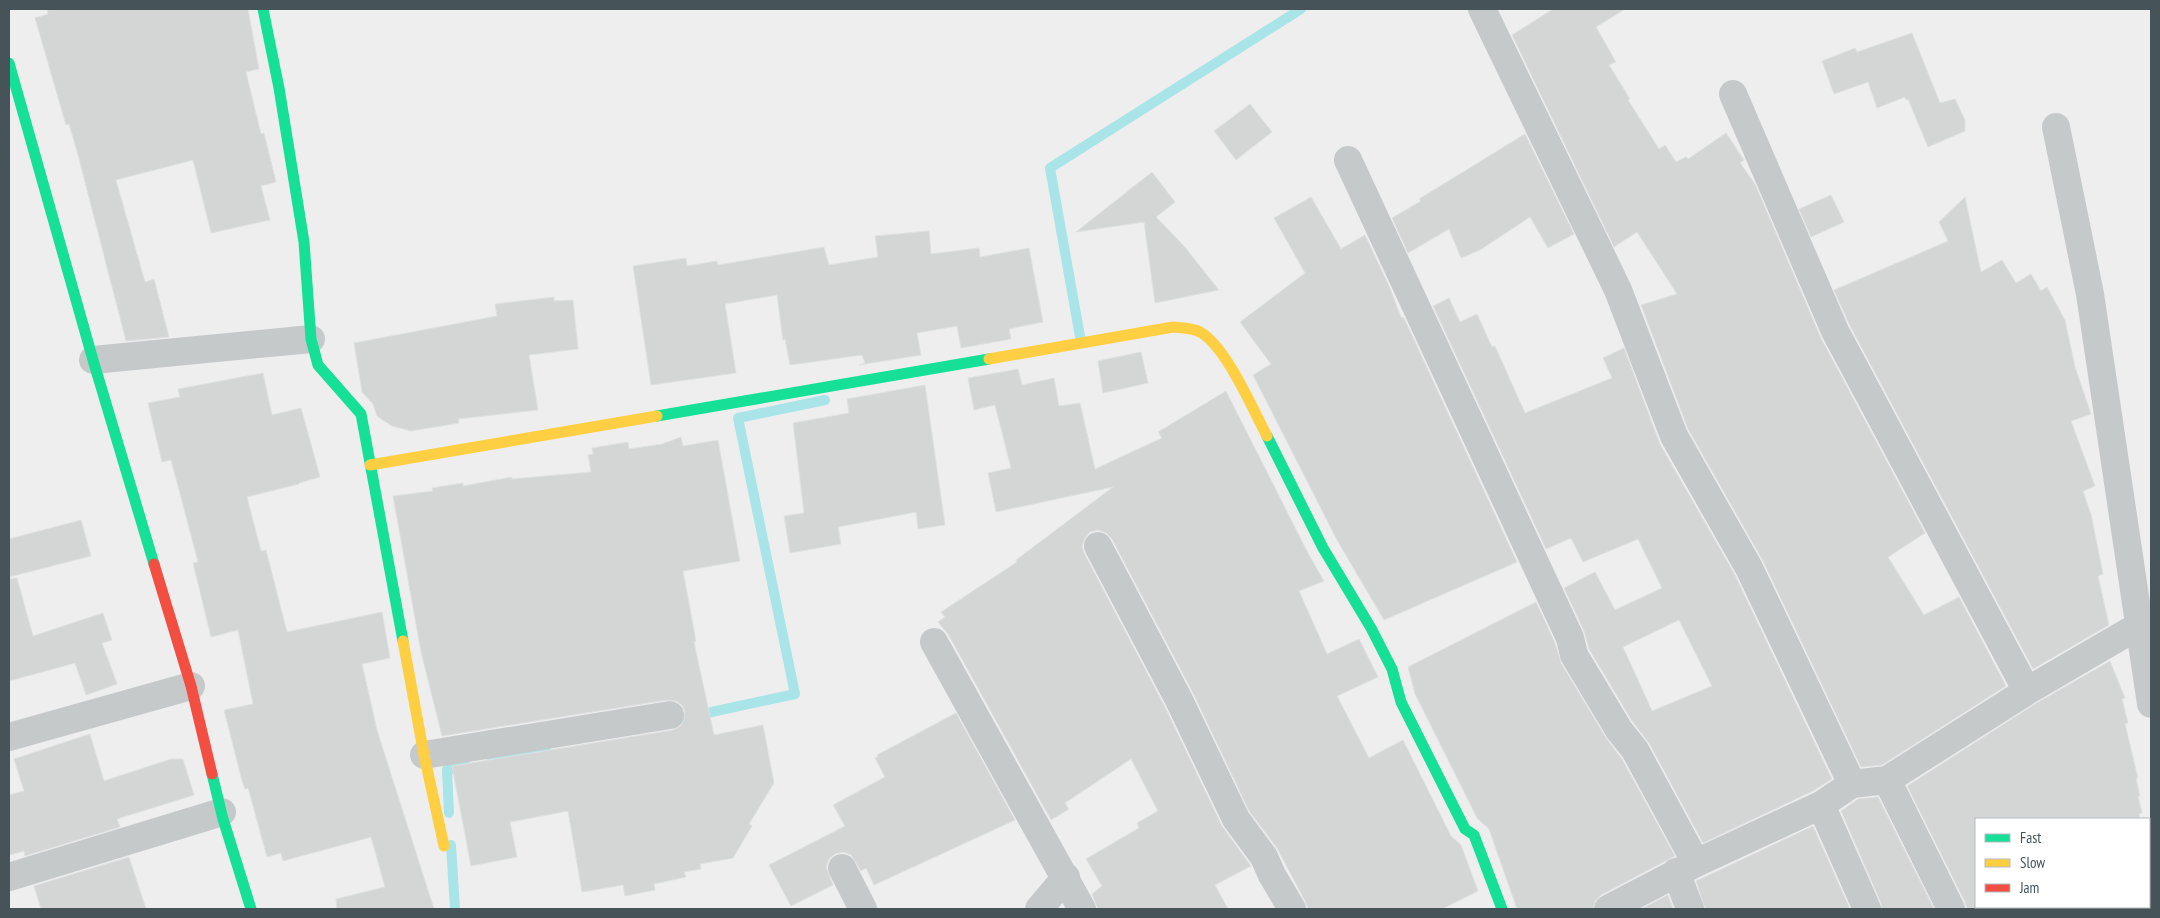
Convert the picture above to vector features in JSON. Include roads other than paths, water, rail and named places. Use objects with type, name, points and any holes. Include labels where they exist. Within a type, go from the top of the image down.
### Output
[{"type":"street","points":[[263,9],[280,88],[304,242],[311,339],[318,365],[361,414],[424,755],[444,846]]},
{"type":"street","points":[[1482,9],[1618,290],[1674,436],[1749,568],[1852,784]]},
{"type":"street","points":[[9,63],[94,360],[191,686],[222,812],[251,909]]},
{"type":"street","points":[[1734,94],[1835,331],[2027,691]]},
{"type":"street","points":[[2056,127],[2090,294],[2151,704]]},
{"type":"street","points":[[1348,160],[1570,638],[1574,655],[1619,730],[1635,750],[1686,867],[1690,909]]},
{"type":"street","points":[[370,465],[1173,328],[1185,328],[1200,332],[1218,349],[1243,390],[1322,548],[1371,628],[1392,669],[1402,702],[1410,719],[1465,829],[1474,835],[1502,909]]},
{"type":"street","points":[[94,360],[311,339]]},
{"type":"street","points":[[1098,546],[1179,700],[1236,819],[1264,857],[1292,909]]},
{"type":"street","points":[[1608,909],[1686,867],[1821,805],[1852,784],[1888,780],[2027,691],[2140,625]]},
{"type":"street","points":[[934,642],[1066,877],[1082,909]]},
{"type":"street","points":[[9,737],[191,686]]},
{"type":"street","points":[[424,755],[670,715]]},
{"type":"street","points":[[1888,780],[1951,909]]},
{"type":"street","points":[[1821,805],[1867,909]]},
{"type":"street","points":[[9,877],[222,812]]},
{"type":"street","points":[[842,868],[863,909]]},
{"type":"street","points":[[1039,909],[1066,877]]},
{"type":"waterway","points":[[1081,342],[1050,168],[1301,9]]},
{"type":"waterway","points":[[670,721],[795,694],[738,418],[825,400]]},
{"type":"waterway","points":[[492,760],[546,748]]},
{"type":"waterway","points":[[449,813],[447,770],[466,766]]},
{"type":"waterway","points":[[451,845],[455,909]]}]
